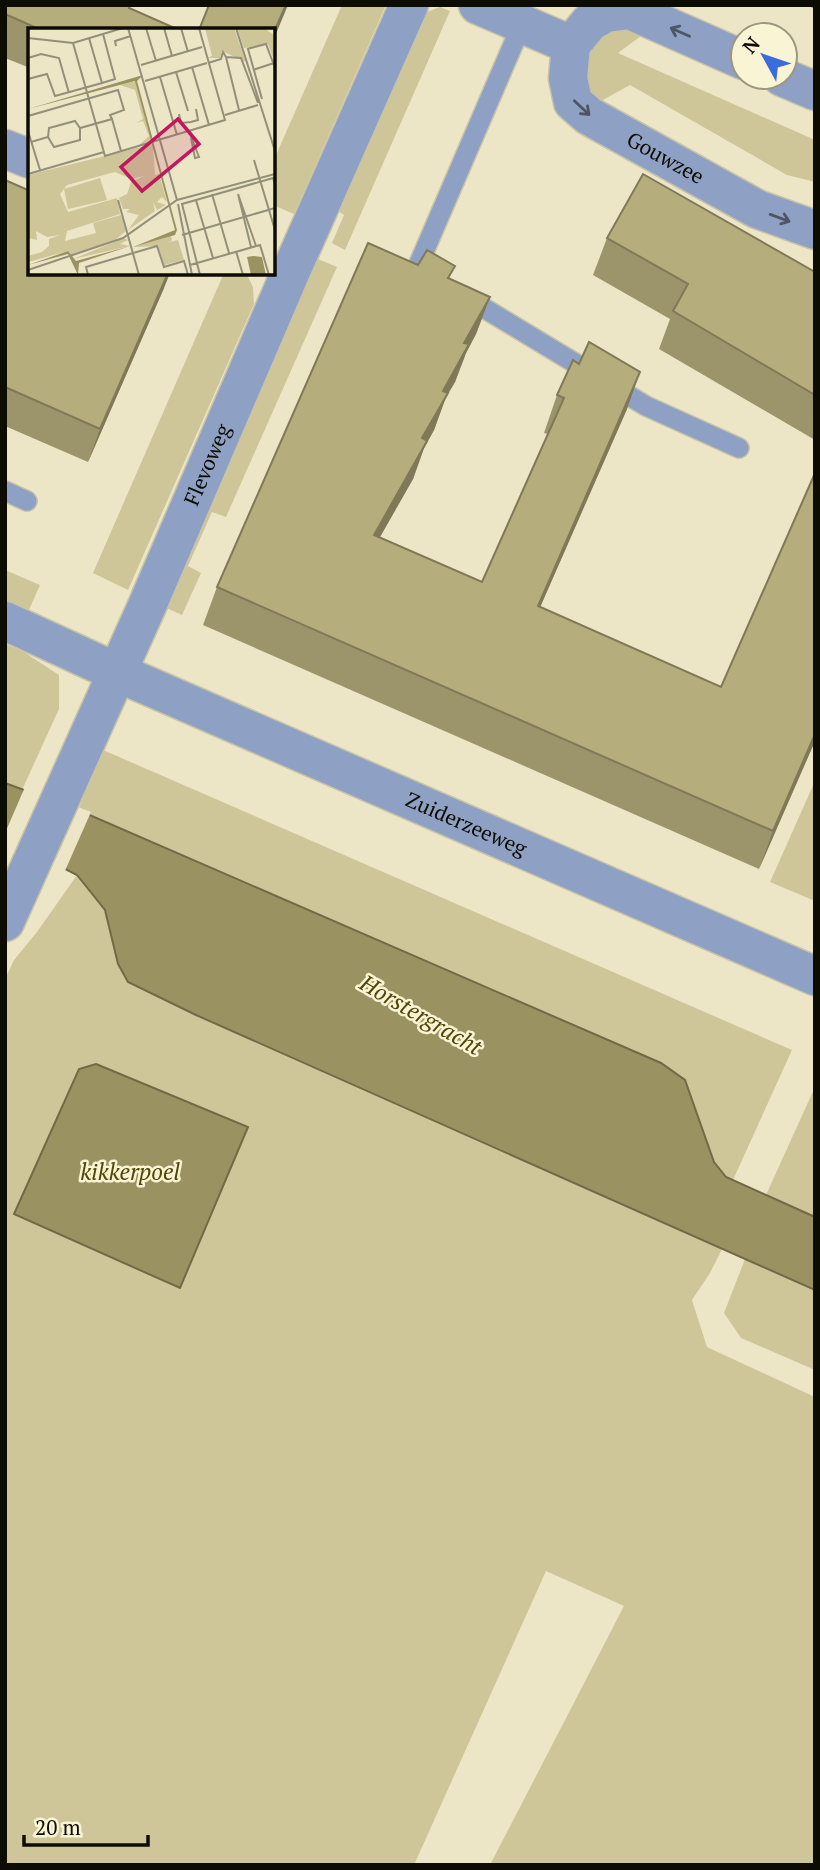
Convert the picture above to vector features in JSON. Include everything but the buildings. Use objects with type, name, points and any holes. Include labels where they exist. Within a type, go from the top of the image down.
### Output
[{"type":"street","name":"Flevoweg","points":[[5,922],[144,614],[282,267],[409,5]]},
{"type":"street","points":[[478,5],[571,45],[590,22],[598,17],[606,13],[630,10],[729,54]]},
{"type":"street","name":"Gouwzee","points":[[571,45],[568,78],[573,102],[589,116],[757,209],[815,230]]},
{"type":"street","points":[[5,149],[28,158]]},
{"type":"street","name":"Zuiderzeeweg","points":[[5,621],[116,672],[815,976]]},
{"type":"lane","points":[[522,24],[417,268],[646,405],[739,449]]},
{"type":"lane","points":[[5,491],[27,501]]},
{"type":"shaded area","points":[[342,5],[386,5],[294,214],[275,206],[275,157]]},
{"type":"shaded area","points":[[440,7],[450,11],[345,250],[332,243],[344,215],[338,211],[423,18],[427,12]]},
{"type":"shaded area","points":[[602,29],[649,30],[618,53],[815,140],[815,182],[787,175],[630,85],[594,105],[579,76],[582,52]]},
{"type":"shaded area","points":[[318,259],[337,267],[226,517],[212,512],[188,566],[201,573],[182,615],[164,607]]},
{"type":"shaded area","points":[[223,275],[247,275],[253,287],[254,304],[128,590],[93,573]]},
{"type":"shaded area","points":[[5,570],[40,585],[28,612],[5,602]]},
{"type":"shaded area","points":[[5,644],[24,652],[59,675],[59,709],[22,790],[5,783]]},
{"type":"shaded area","points":[[103,750],[792,1050],[733,1180],[724,1174],[710,1151],[685,1080],[78,810]]},
{"type":"shaded area","points":[[815,781],[815,901],[770,882]]},
{"type":"shaded area","points":[[77,875],[105,910],[118,964],[128,982],[196,1015],[722,1249],[692,1300],[707,1347],[815,1397],[815,1865],[490,1865],[624,1606],[546,1571],[414,1865],[5,1865],[5,979],[14,960]]},
{"type":"shaded area","points":[[815,1087],[815,1217],[766,1195]]},
{"type":"shaded area","points":[[745,1259],[815,1290],[815,1370],[741,1338],[724,1313]]},
{"type":"water","name":"Horstergracht","points":[[5,783],[78,810],[661,1063],[685,1080],[714,1162],[726,1177],[815,1217],[815,1290],[196,1015],[128,982],[118,964],[105,910],[77,875],[5,838]]},
{"type":"water","name":"kikkerpoel","points":[[96,1064],[248,1127],[180,1288],[14,1214],[79,1069]]},
{"type":"pier","points":[[25,787],[91,812],[64,873],[5,842],[5,833]]}]
